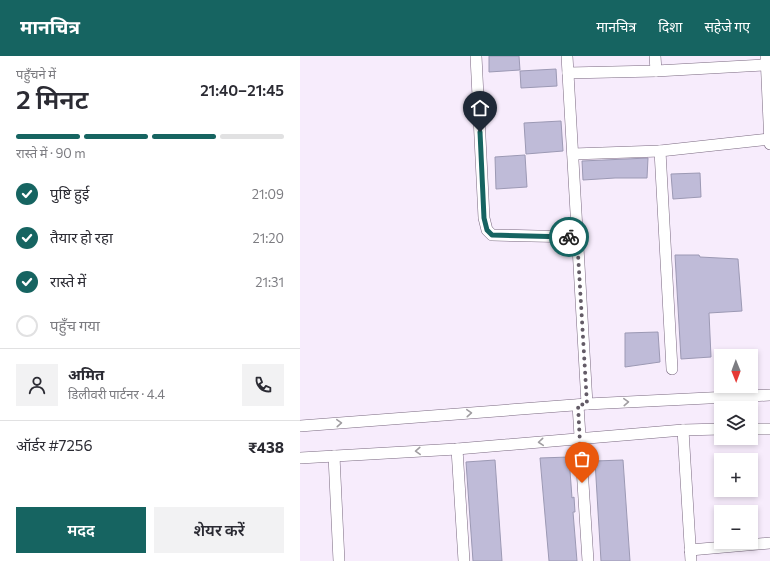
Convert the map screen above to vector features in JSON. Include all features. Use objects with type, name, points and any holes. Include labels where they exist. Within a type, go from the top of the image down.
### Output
[{"type":"street","points":[[476,56],[484,218],[487,230],[492,235],[577,237]]},
{"type":"street","points":[[567,56],[577,237],[582,404],[580,439],[588,561]]},
{"type":"street","points":[[655,56],[656,71]]},
{"type":"street","points":[[568,73],[656,71],[766,60],[770,144]]},
{"type":"street","points":[[572,154],[660,152],[770,140]]},
{"type":"street","points":[[660,152],[672,369]]},
{"type":"street","points":[[300,426],[582,404],[770,395]]},
{"type":"street","points":[[300,458],[457,449],[683,430],[714,429]]},
{"type":"street","points":[[758,429],[770,429]]},
{"type":"street","points":[[683,430],[690,556],[770,543]]},
{"type":"street","points":[[457,449],[464,561]]},
{"type":"street","points":[[334,456],[338,561]]},
{"type":"building","points":[[489,56],[519,56],[520,70],[489,72]]},
{"type":"building","points":[[556,69],[557,86],[521,88],[520,71]]},
{"type":"building","points":[[561,121],[563,151],[526,154],[524,123]]},
{"type":"building","points":[[525,155],[527,187],[496,189],[495,157]]},
{"type":"building","points":[[648,158],[647,178],[583,180],[582,161]]},
{"type":"building","points":[[700,173],[701,197],[673,199],[671,174]]},
{"type":"building","points":[[675,255],[699,255],[700,257],[738,259],[742,311],[709,313],[711,357],[681,359]]},
{"type":"building","points":[[658,332],[660,362],[625,367],[625,333]]},
{"type":"building","points":[[569,457],[572,498],[574,497],[575,512],[573,512],[577,561],[549,561],[540,458]]},
{"type":"building","points":[[495,460],[502,561],[473,561],[466,462]]},
{"type":"building","points":[[623,460],[630,561],[601,561],[595,461]]},
{"type":"way so far","points":[[569,237],[577,237],[587,404],[578,405],[582,483]]},
{"type":"route","points":[[480,132],[484,218],[487,230],[492,235],[569,237]]}]
